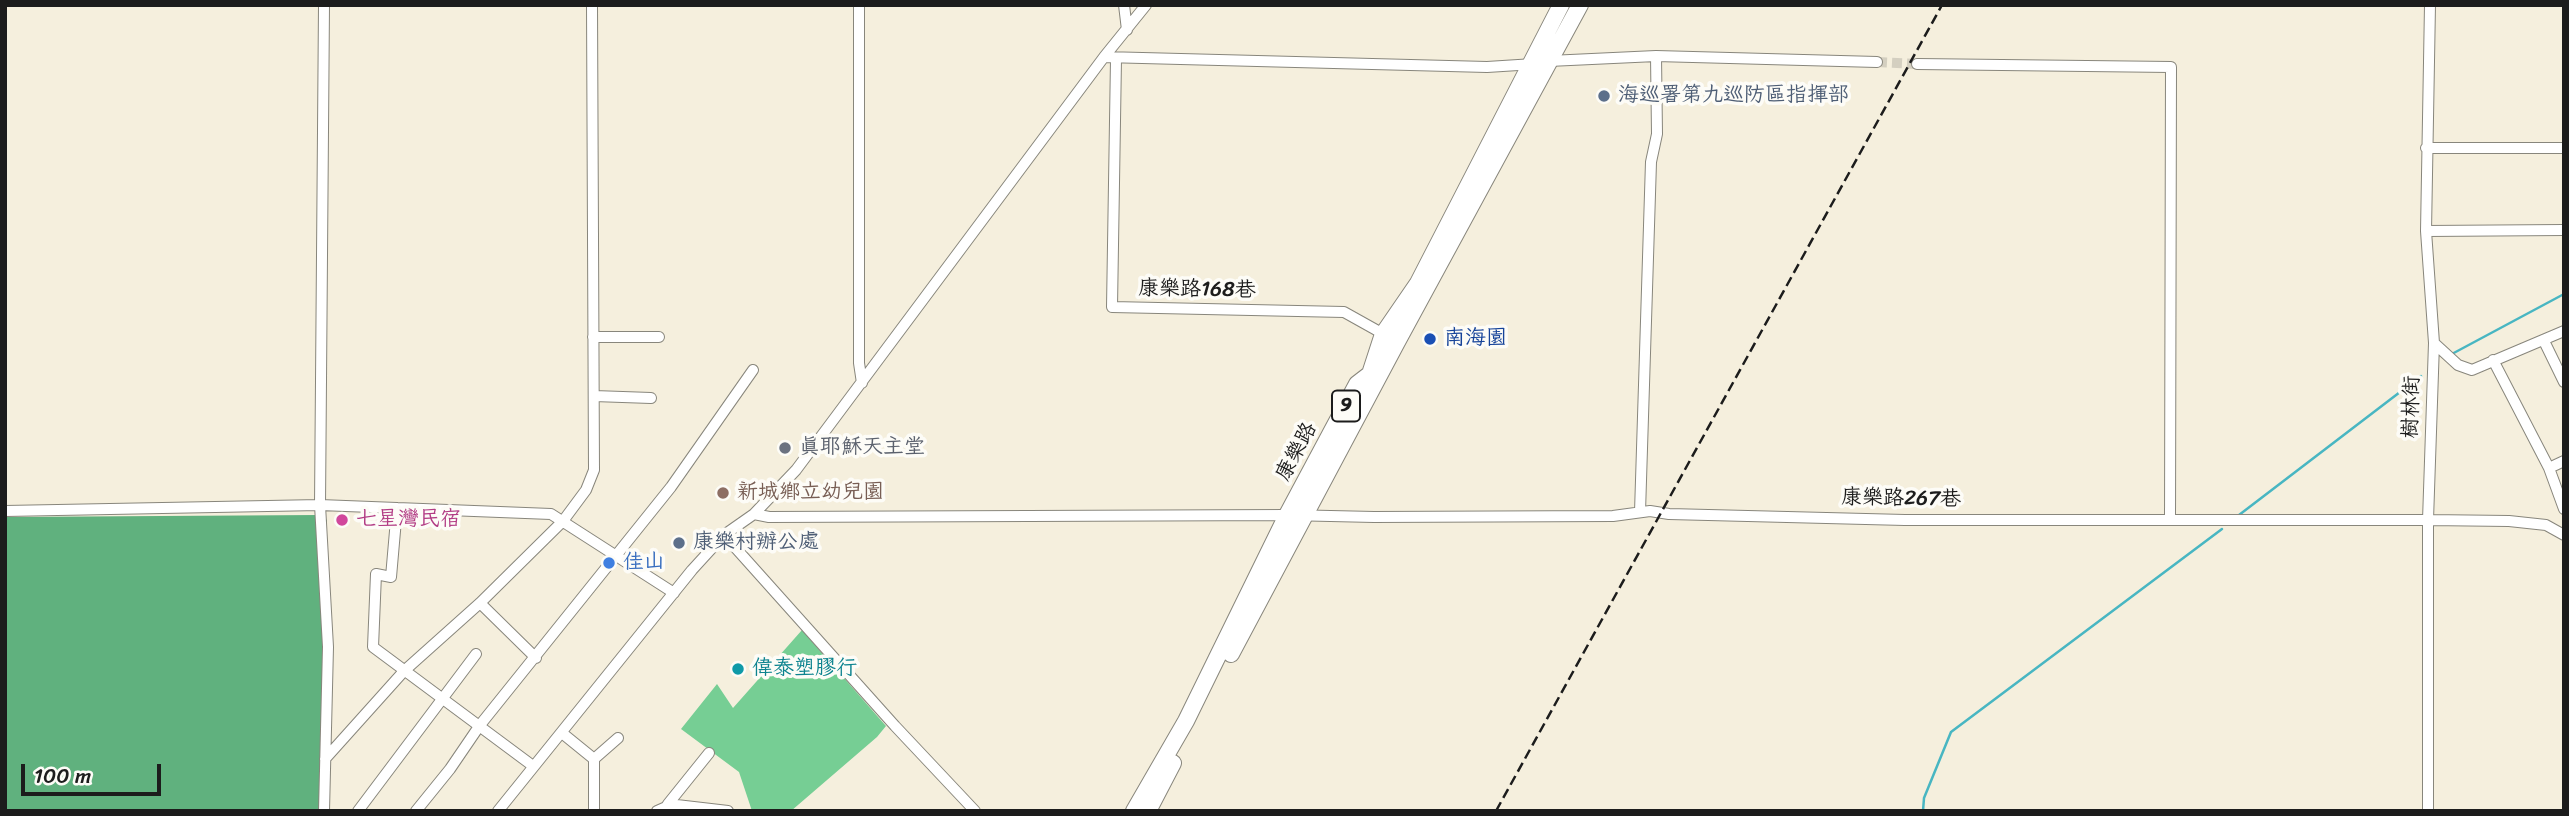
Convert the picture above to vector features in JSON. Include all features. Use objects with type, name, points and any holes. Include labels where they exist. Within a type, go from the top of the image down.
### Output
[{"type":"main road","name":"康樂路","points":[[1134,811],[1186,721],[1390,338],[1561,5]]},
{"type":"main road","name":"康樂路","points":[[1390,338],[1580,5]]},
{"type":"main road","name":"康樂路","points":[[1148,811],[1295,515]]},
{"type":"street","points":[[324,5],[320,505],[328,647],[324,811]]},
{"type":"street","points":[[325,760],[404,671],[480,603],[563,521],[586,490],[594,470],[592,5]]},
{"type":"street","points":[[859,5],[859,351],[862,383]]},
{"type":"street","points":[[1124,5],[1127,30]]},
{"type":"street","points":[[498,811],[724,535],[754,514],[796,470],[1104,57],[1146,5]]},
{"type":"street","name":"樹林街","points":[[2428,811],[2428,520],[2434,343],[2426,231],[2430,5]]},
{"type":"street","points":[[1104,57],[1487,67],[1529,65],[1551,60],[1656,57],[1877,62]]},
{"type":"street","points":[[1640,512],[1651,162],[1657,134],[1656,57]]},
{"type":"street","name":"康樂路168巷","points":[[1116,59],[1112,307],[1344,312],[1390,338]]},
{"type":"street","points":[[1917,64],[2171,67],[2170,520]]},
{"type":"street","points":[[2426,148],[2564,148]]},
{"type":"street","points":[[2426,231],[2564,230]]},
{"type":"street","points":[[2434,343],[2458,365],[2472,370],[2564,331]]},
{"type":"street","points":[[593,337],[659,337]]},
{"type":"street","points":[[2544,341],[2564,382]]},
{"type":"street","points":[[2493,360],[2549,468],[2564,509]]},
{"type":"street","points":[[416,811],[450,769],[480,725],[671,487],[753,370]]},
{"type":"street","points":[[594,396],[651,398]]},
{"type":"street","points":[[2549,468],[2564,461]]},
{"type":"street","points":[[5,511],[320,505],[551,514],[674,593]]},
{"type":"street","points":[[397,508],[391,577],[376,574],[373,647],[533,766]]},
{"type":"street","name":"康樂路267巷","points":[[754,514],[769,517],[1374,517],[1613,516],[1640,512],[1905,520],[2428,520],[2546,525],[2564,535]]},
{"type":"street","points":[[724,535],[903,735],[975,811]]},
{"type":"street","points":[[480,603],[536,658]]},
{"type":"street","points":[[358,811],[476,654]]},
{"type":"street","points":[[562,733],[594,759]]},
{"type":"street","points":[[594,811],[594,759],[618,738]]},
{"type":"street","points":[[657,811],[666,807],[709,753]]},
{"type":"street","points":[[668,804],[728,811]]},
{"type":"green space","points":[[318,515],[327,520],[323,811],[5,811],[5,517]]},
{"type":"green space","points":[[802,630],[886,726],[877,737],[791,811],[752,811],[739,772],[681,729],[717,684],[733,708]]},
{"type":"waterway","points":[[2450,355],[2564,294]]},
{"type":"waterway","points":[[2239,515],[2421,376]]},
{"type":"waterway","points":[[1923,811],[1924,798],[1951,732],[2222,529]]},
{"type":"tunnel","points":[[1877,62],[1917,64]]},
{"type":"railway","points":[[1496,811],[1942,5]]},
{"type":"place","name":"海巡署第九巡防區指揮部","points":[[1604,96]]},
{"type":"place","name":"南海園","points":[[1430,339]]},
{"type":"place","name":"真耶穌天主堂","points":[[785,448]]},
{"type":"place","name":"新城鄉立幼兒園","points":[[723,493]]},
{"type":"place","name":"七星灣民宿","points":[[342,520]]},
{"type":"place","name":"康樂村辦公處","points":[[679,543]]},
{"type":"place","name":"佳山","points":[[609,563]]},
{"type":"place","name":"偉泰塑膠行","points":[[738,669]]}]
